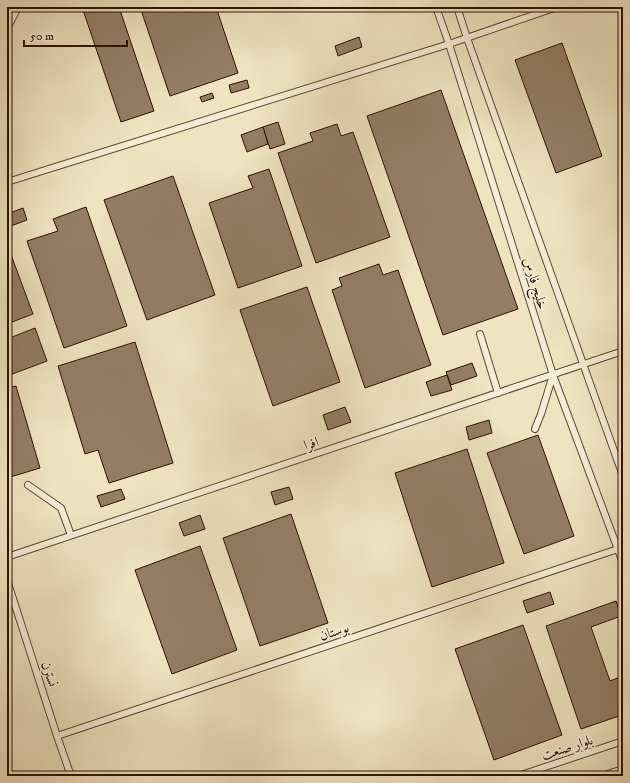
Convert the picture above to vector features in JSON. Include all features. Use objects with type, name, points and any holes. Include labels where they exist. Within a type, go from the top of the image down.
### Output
[{"type":"lane","points":[[7,29],[18,7]]},
{"type":"lane","name":"خلیج فارس","points":[[436,7],[553,375],[623,563]]},
{"type":"lane","name":"خلیج فارس","points":[[457,7],[623,476]]},
{"type":"lane","points":[[7,182],[449,44],[557,7]]},
{"type":"lane","points":[[480,334],[498,393]]},
{"type":"lane","name":"افرا","points":[[7,557],[623,351]]},
{"type":"lane","points":[[535,428],[553,375]]},
{"type":"lane","points":[[28,485],[61,508],[71,535]]},
{"type":"lane","name":"بوستان","points":[[57,736],[618,549]]},
{"type":"lane","name":"نسترن","points":[[7,580],[71,776]]},
{"type":"lane","name":"بلوار صنعت","points":[[518,776],[623,741]]},
{"type":"lane","points":[[601,776],[623,769]]},
{"type":"building","points":[[82,7],[119,7],[154,111],[121,122]]},
{"type":"building","points":[[140,7],[216,7],[238,73],[170,96]]},
{"type":"building","points":[[359,37],[362,47],[338,56],[335,46]]},
{"type":"building","points":[[562,43],[602,156],[556,173],[515,60]]},
{"type":"building","points":[[247,80],[249,88],[231,93],[229,85]]},
{"type":"building","points":[[441,90],[518,309],[443,335],[367,116]]},
{"type":"building","points":[[212,93],[214,98],[202,102],[200,97]]},
{"type":"building","points":[[278,122],[285,144],[270,149],[263,127]]},
{"type":"building","points":[[337,124],[341,136],[353,132],[390,237],[316,263],[278,153],[313,141],[310,133]]},
{"type":"building","points":[[263,127],[268,144],[247,152],[241,135]]},
{"type":"building","points":[[269,169],[302,266],[238,288],[209,203],[253,188],[248,176]]},
{"type":"building","points":[[173,176],[215,295],[147,320],[104,200]]},
{"type":"building","points":[[86,207],[127,326],[64,348],[27,241],[58,231],[53,219]]},
{"type":"building","points":[[23,208],[27,220],[8,227],[7,214]]},
{"type":"building","points":[[7,244],[33,314],[7,324]]},
{"type":"building","points":[[379,264],[383,275],[398,270],[431,365],[365,388],[332,290],[342,286],[339,278]]},
{"type":"building","points":[[307,287],[340,382],[273,406],[240,310]]},
{"type":"building","points":[[35,328],[47,361],[7,376],[7,339]]},
{"type":"building","points":[[135,342],[173,463],[109,483],[98,450],[85,454],[58,366]]},
{"type":"building","points":[[472,363],[477,376],[451,385],[446,372]]},
{"type":"building","points":[[447,375],[452,390],[431,396],[426,382]]},
{"type":"building","points":[[16,386],[40,468],[7,478],[7,388]]},
{"type":"building","points":[[345,407],[351,422],[328,430],[323,415]]},
{"type":"building","points":[[489,420],[492,433],[469,440],[466,427]]},
{"type":"building","points":[[538,435],[574,536],[524,554],[487,453]]},
{"type":"building","points":[[467,449],[504,563],[432,587],[395,473]]},
{"type":"building","points":[[289,487],[293,499],[275,505],[271,492]]},
{"type":"building","points":[[121,489],[125,499],[101,507],[97,496]]},
{"type":"building","points":[[291,514],[328,623],[260,646],[223,538]]},
{"type":"building","points":[[200,515],[205,529],[184,536],[179,523]]},
{"type":"building","points":[[200,546],[237,650],[172,674],[135,570]]},
{"type":"building","points":[[550,592],[554,604],[527,613],[523,601]]},
{"type":"building","points":[[616,601],[621,616],[591,627],[610,681],[623,676],[623,712],[622,715],[581,729],[546,626]]},
{"type":"building","points":[[523,625],[562,735],[494,760],[455,649]]}]
